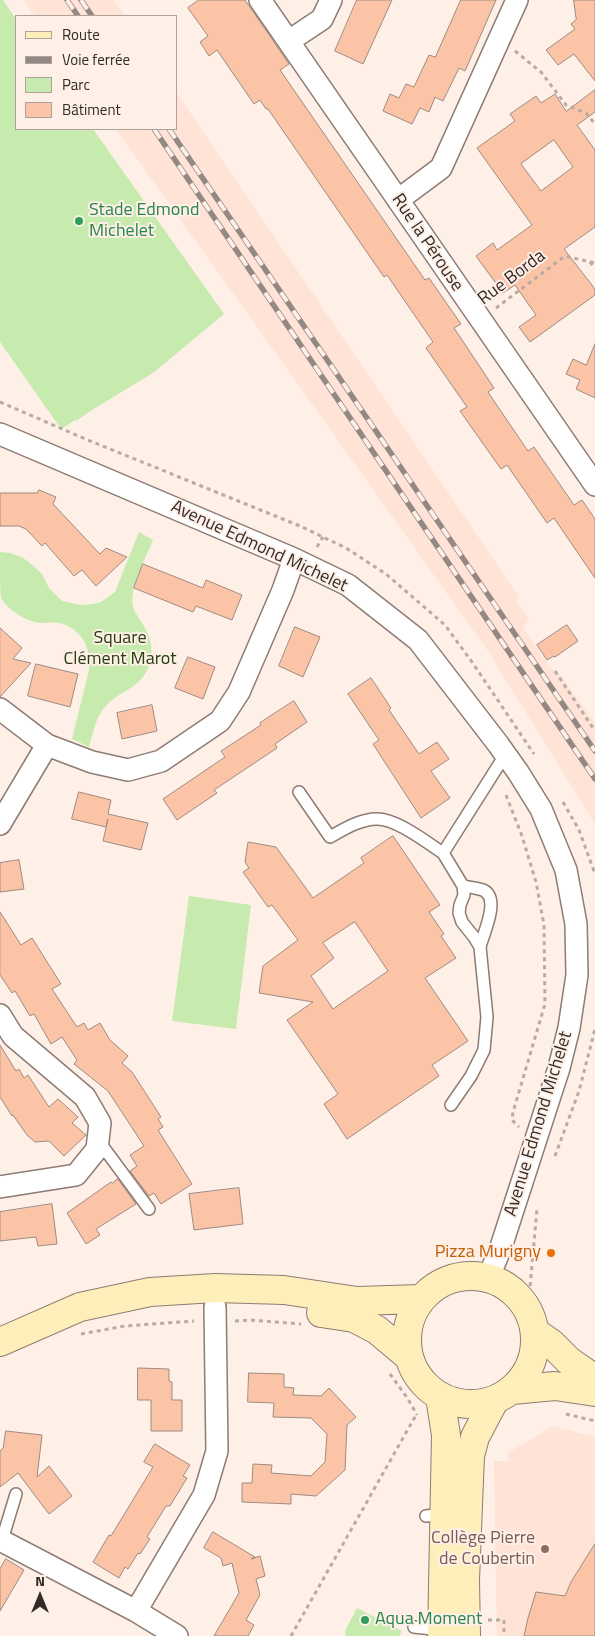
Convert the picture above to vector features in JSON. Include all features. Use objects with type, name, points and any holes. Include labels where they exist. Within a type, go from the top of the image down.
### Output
[{"type":"main road","points":[[595,1379],[568,1361],[552,1344],[531,1321],[518,1296],[504,1285],[488,1278],[472,1276],[456,1278],[441,1283],[420,1299],[410,1317],[406,1336],[408,1356],[414,1373],[426,1387],[440,1397],[457,1404],[476,1405],[503,1395],[556,1386],[595,1392]]},
{"type":"main road","points":[[7,1339],[80,1306],[150,1292],[215,1288],[284,1290],[357,1301],[420,1299]]},
{"type":"main road","points":[[7,1339],[169,1309],[215,1306],[265,1307],[354,1318],[377,1330],[408,1356]]},
{"type":"main road","points":[[458,1631],[465,1580],[470,1456],[475,1437],[503,1395],[523,1378],[531,1364],[535,1348],[531,1321]]},
{"type":"main road","points":[[440,1397],[446,1435],[435,1515],[458,1631]]},
{"type":"street","name":"Rue la Pérouse","points":[[260,0],[595,485]]},
{"type":"street","points":[[289,41],[322,19],[331,0]]},
{"type":"street","points":[[398,200],[441,168],[517,0]]},
{"type":"street","name":"Avenue Edmond Michelet","points":[[0,434],[294,559],[348,585],[418,640],[506,754],[541,810],[566,870],[576,924],[577,975],[569,1028],[559,1068],[500,1250],[488,1278]]},
{"type":"street","points":[[0,708],[47,745],[92,762],[128,770],[161,761],[220,721],[240,692],[294,559]]},
{"type":"street","points":[[0,824],[47,745]]},
{"type":"street","points":[[0,1015],[13,1036],[85,1097],[100,1123],[97,1150],[76,1175],[0,1187]]},
{"type":"street","points":[[136,1611],[204,1496],[218,1451],[215,1306]]},
{"type":"street","points":[[1,1540],[136,1611],[177,1636]]},
{"type":"lane","points":[[443,853],[506,754]]},
{"type":"lane","points":[[299,792],[330,838],[362,821],[378,819],[396,824],[443,853],[463,886],[464,895],[459,913],[462,922],[480,947]]},
{"type":"lane","points":[[451,1105],[471,1076],[484,1050],[487,1016],[480,947],[490,918],[491,905],[489,896],[484,891],[463,886]]},
{"type":"lane","points":[[98,1140],[149,1209]]},
{"type":"lane","points":[[1,1540],[16,1494]]},
{"type":"lane","points":[[414,1627],[458,1631]]},
{"type":"path","points":[[500,38],[541,72],[566,105],[586,113],[595,124]]},
{"type":"path","name":"Rue Borda","points":[[480,319],[565,256],[595,262]]},
{"type":"path","points":[[590,262],[595,268]]},
{"type":"path","points":[[554,671],[595,731]]},
{"type":"path","points":[[518,772],[505,794],[522,836],[536,882],[544,925],[545,1004],[512,1120],[516,1125],[536,1137]]},
{"type":"path","points":[[553,1160],[579,1091],[595,1029]]},
{"type":"path","points":[[531,1321],[537,1203]]},
{"type":"path","points":[[558,1412],[595,1421]]},
{"type":"path","points":[[291,1636],[416,1414]]},
{"type":"path","points":[[458,1631],[504,1620],[504,1636]]},
{"type":"shaded area","points":[[24,0],[114,0],[124,15],[34,15]]},
{"type":"shaded area","points":[[178,95],[519,597],[516,601],[529,619],[523,627],[549,666],[560,675],[595,723],[595,824],[488,651],[117,130],[178,130]]},
{"type":"shaded area","name":"Collège Pierre de Coubertin","points":[[553,1426],[595,1437],[595,1636],[497,1636],[494,1461],[509,1461],[508,1453]]},
{"type":"green space","name":"Stade Edmond Michelet","points":[[0,0],[3,0],[15,18],[15,130],[94,130],[224,314],[153,373],[61,429],[0,342]]},
{"type":"green space","name":"Square Clément Marot","points":[[139,532],[153,540],[133,590],[132,598],[134,610],[149,637],[152,652],[150,663],[146,672],[137,683],[113,699],[103,709],[95,724],[89,747],[72,739],[89,670],[87,647],[79,634],[73,629],[59,623],[39,623],[29,620],[13,611],[4,602],[1,598],[0,552],[11,553],[30,563],[42,574],[49,588],[62,601],[81,605],[93,604],[101,602],[115,592]]},
{"type":"green space","points":[[189,896],[251,905],[236,1029],[172,1021]]},
{"type":"green space","name":"Aqua Moment","points":[[357,1608],[402,1631],[399,1636],[346,1636],[345,1631]]},
{"type":"building","points":[[199,0],[245,0],[270,36],[289,64],[280,70],[425,280],[429,278],[461,324],[454,328],[494,388],[488,392],[498,407],[528,451],[534,447],[574,505],[582,500],[595,519],[595,578],[554,518],[547,523],[507,465],[501,469],[460,411],[467,407],[426,348],[433,342],[387,275],[384,277],[268,109],[260,100],[254,104],[217,50],[209,56],[200,42],[208,36],[188,8]]},
{"type":"building","points":[[357,0],[392,0],[363,64],[335,51]]},
{"type":"building","points":[[461,0],[496,0],[465,71],[459,68],[443,101],[435,97],[429,112],[420,108],[412,124],[383,111],[390,94],[399,98],[406,84],[414,87],[429,55],[435,57]]},
{"type":"building","points":[[574,0],[595,0],[595,81],[574,54],[558,65],[546,50],[575,29],[571,24],[576,20]]},
{"type":"building","points":[[595,90],[595,112],[577,125],[595,150],[595,227],[564,249],[595,289],[595,295],[530,342],[519,327],[536,315],[515,285],[503,293],[476,256],[493,243],[497,250],[532,225],[477,148],[515,121],[510,114],[536,96],[541,103],[555,94],[566,111]],"holes":[[[554,140],[573,167],[541,191],[521,164]]]},
{"type":"building","points":[[595,344],[595,398],[576,389],[580,380],[566,374],[573,359],[586,365]]},
{"type":"building","points":[[39,490],[56,497],[53,504],[100,554],[106,548],[127,557],[96,586],[82,570],[74,576],[45,543],[42,546],[26,529],[19,526],[0,526],[0,493],[37,493]]},
{"type":"building","points":[[143,564],[203,588],[206,580],[242,595],[232,620],[196,606],[193,612],[134,588]]},
{"type":"building","points":[[567,625],[578,641],[555,657],[547,660],[537,645]]},
{"type":"building","points":[[295,627],[320,637],[303,677],[279,666]]},
{"type":"building","points":[[0,628],[22,648],[13,659],[31,663],[0,697]]},
{"type":"building","points":[[188,657],[215,667],[203,699],[175,688]]},
{"type":"building","points":[[36,664],[78,674],[70,707],[28,696]]},
{"type":"building","points":[[371,678],[391,708],[389,710],[419,754],[437,742],[449,759],[431,771],[450,798],[421,818],[373,744],[379,740],[348,694]]},
{"type":"building","points":[[294,701],[307,722],[275,744],[277,748],[214,790],[217,793],[177,820],[163,799],[225,757],[221,751]]},
{"type":"building","points":[[152,705],[157,731],[122,739],[117,713]]},
{"type":"building","points":[[79,792],[111,800],[108,814],[148,823],[141,850],[103,841],[108,819],[106,827],[72,819]]},
{"type":"building","points":[[393,836],[440,905],[429,912],[444,934],[441,936],[456,958],[425,978],[468,1041],[432,1065],[439,1076],[347,1139],[324,1104],[338,1094],[287,1020],[313,1002],[259,993],[263,966],[298,940],[272,905],[268,907],[243,872],[249,868],[245,862],[248,842],[276,847],[313,898],[364,863],[361,858]],"holes":[[[355,922],[388,971],[333,1009],[311,976],[334,958],[323,943]]]},
{"type":"building","points":[[19,860],[24,889],[0,892],[0,863]]},
{"type":"building","points":[[0,912],[21,945],[32,938],[61,984],[52,989],[77,1027],[84,1023],[88,1030],[100,1023],[110,1040],[128,1056],[122,1063],[132,1072],[161,1117],[158,1119],[163,1127],[158,1130],[192,1184],[161,1204],[154,1193],[149,1196],[130,1171],[137,1166],[130,1155],[144,1146],[108,1091],[74,1064],[77,1060],[62,1037],[51,1044],[34,1014],[30,1016],[15,991],[12,993],[0,975]]},
{"type":"building","points":[[0,1045],[16,1071],[19,1069],[24,1078],[28,1075],[49,1107],[58,1099],[78,1117],[72,1123],[86,1135],[64,1156],[49,1141],[35,1142],[27,1135],[0,1097]]},
{"type":"building","points":[[118,1179],[136,1204],[96,1229],[100,1235],[86,1244],[67,1213]]},
{"type":"building","points":[[239,1188],[243,1224],[194,1230],[189,1194]]},
{"type":"building","points":[[52,1204],[57,1244],[38,1246],[36,1237],[0,1241],[0,1212]]},
{"type":"building","points":[[138,1368],[169,1369],[169,1381],[172,1382],[172,1400],[182,1400],[182,1431],[151,1431],[151,1400],[138,1400]]},
{"type":"building","points":[[249,1373],[284,1374],[284,1387],[294,1388],[293,1395],[321,1396],[329,1388],[356,1417],[347,1425],[345,1470],[316,1496],[291,1494],[291,1504],[242,1502],[242,1483],[252,1483],[253,1464],[272,1465],[271,1473],[311,1476],[325,1462],[327,1434],[311,1418],[273,1417],[274,1403],[248,1402]]},
{"type":"building","points":[[6,1431],[42,1435],[37,1477],[49,1466],[72,1496],[49,1514],[18,1473],[0,1487],[0,1451],[3,1448]]},
{"type":"building","points":[[155,1444],[190,1465],[183,1476],[187,1478],[170,1506],[166,1506],[147,1537],[150,1539],[140,1554],[138,1553],[128,1569],[125,1567],[119,1578],[93,1562],[153,1467],[144,1462]]},
{"type":"building","points":[[213,1532],[255,1557],[251,1559],[260,1556],[265,1576],[256,1579],[260,1595],[246,1620],[254,1625],[248,1636],[214,1636],[239,1593],[232,1563],[223,1566],[221,1558],[204,1548]]},
{"type":"building","name":"Collège Pierre de Coubertin","points":[[595,1544],[595,1636],[524,1636],[536,1592],[565,1596],[571,1582]]},
{"type":"building","points":[[6,1559],[24,1570],[0,1611],[0,1569]]},
{"type":"railway","points":[[67,0],[77,15]]},
{"type":"railway","points":[[81,0],[91,15]]},
{"type":"railway","points":[[155,130],[595,779]]},
{"type":"railway","points":[[170,130],[595,751]]},
{"type":"place","name":"Stade Edmond Michelet","points":[[79,221]]},
{"type":"place","name":"Pizza Murigny","points":[[551,1253]]},
{"type":"place","name":"Collège Pierre de Coubertin","points":[[545,1549]]},
{"type":"place","name":"Aqua Moment","points":[[365,1620]]}]
